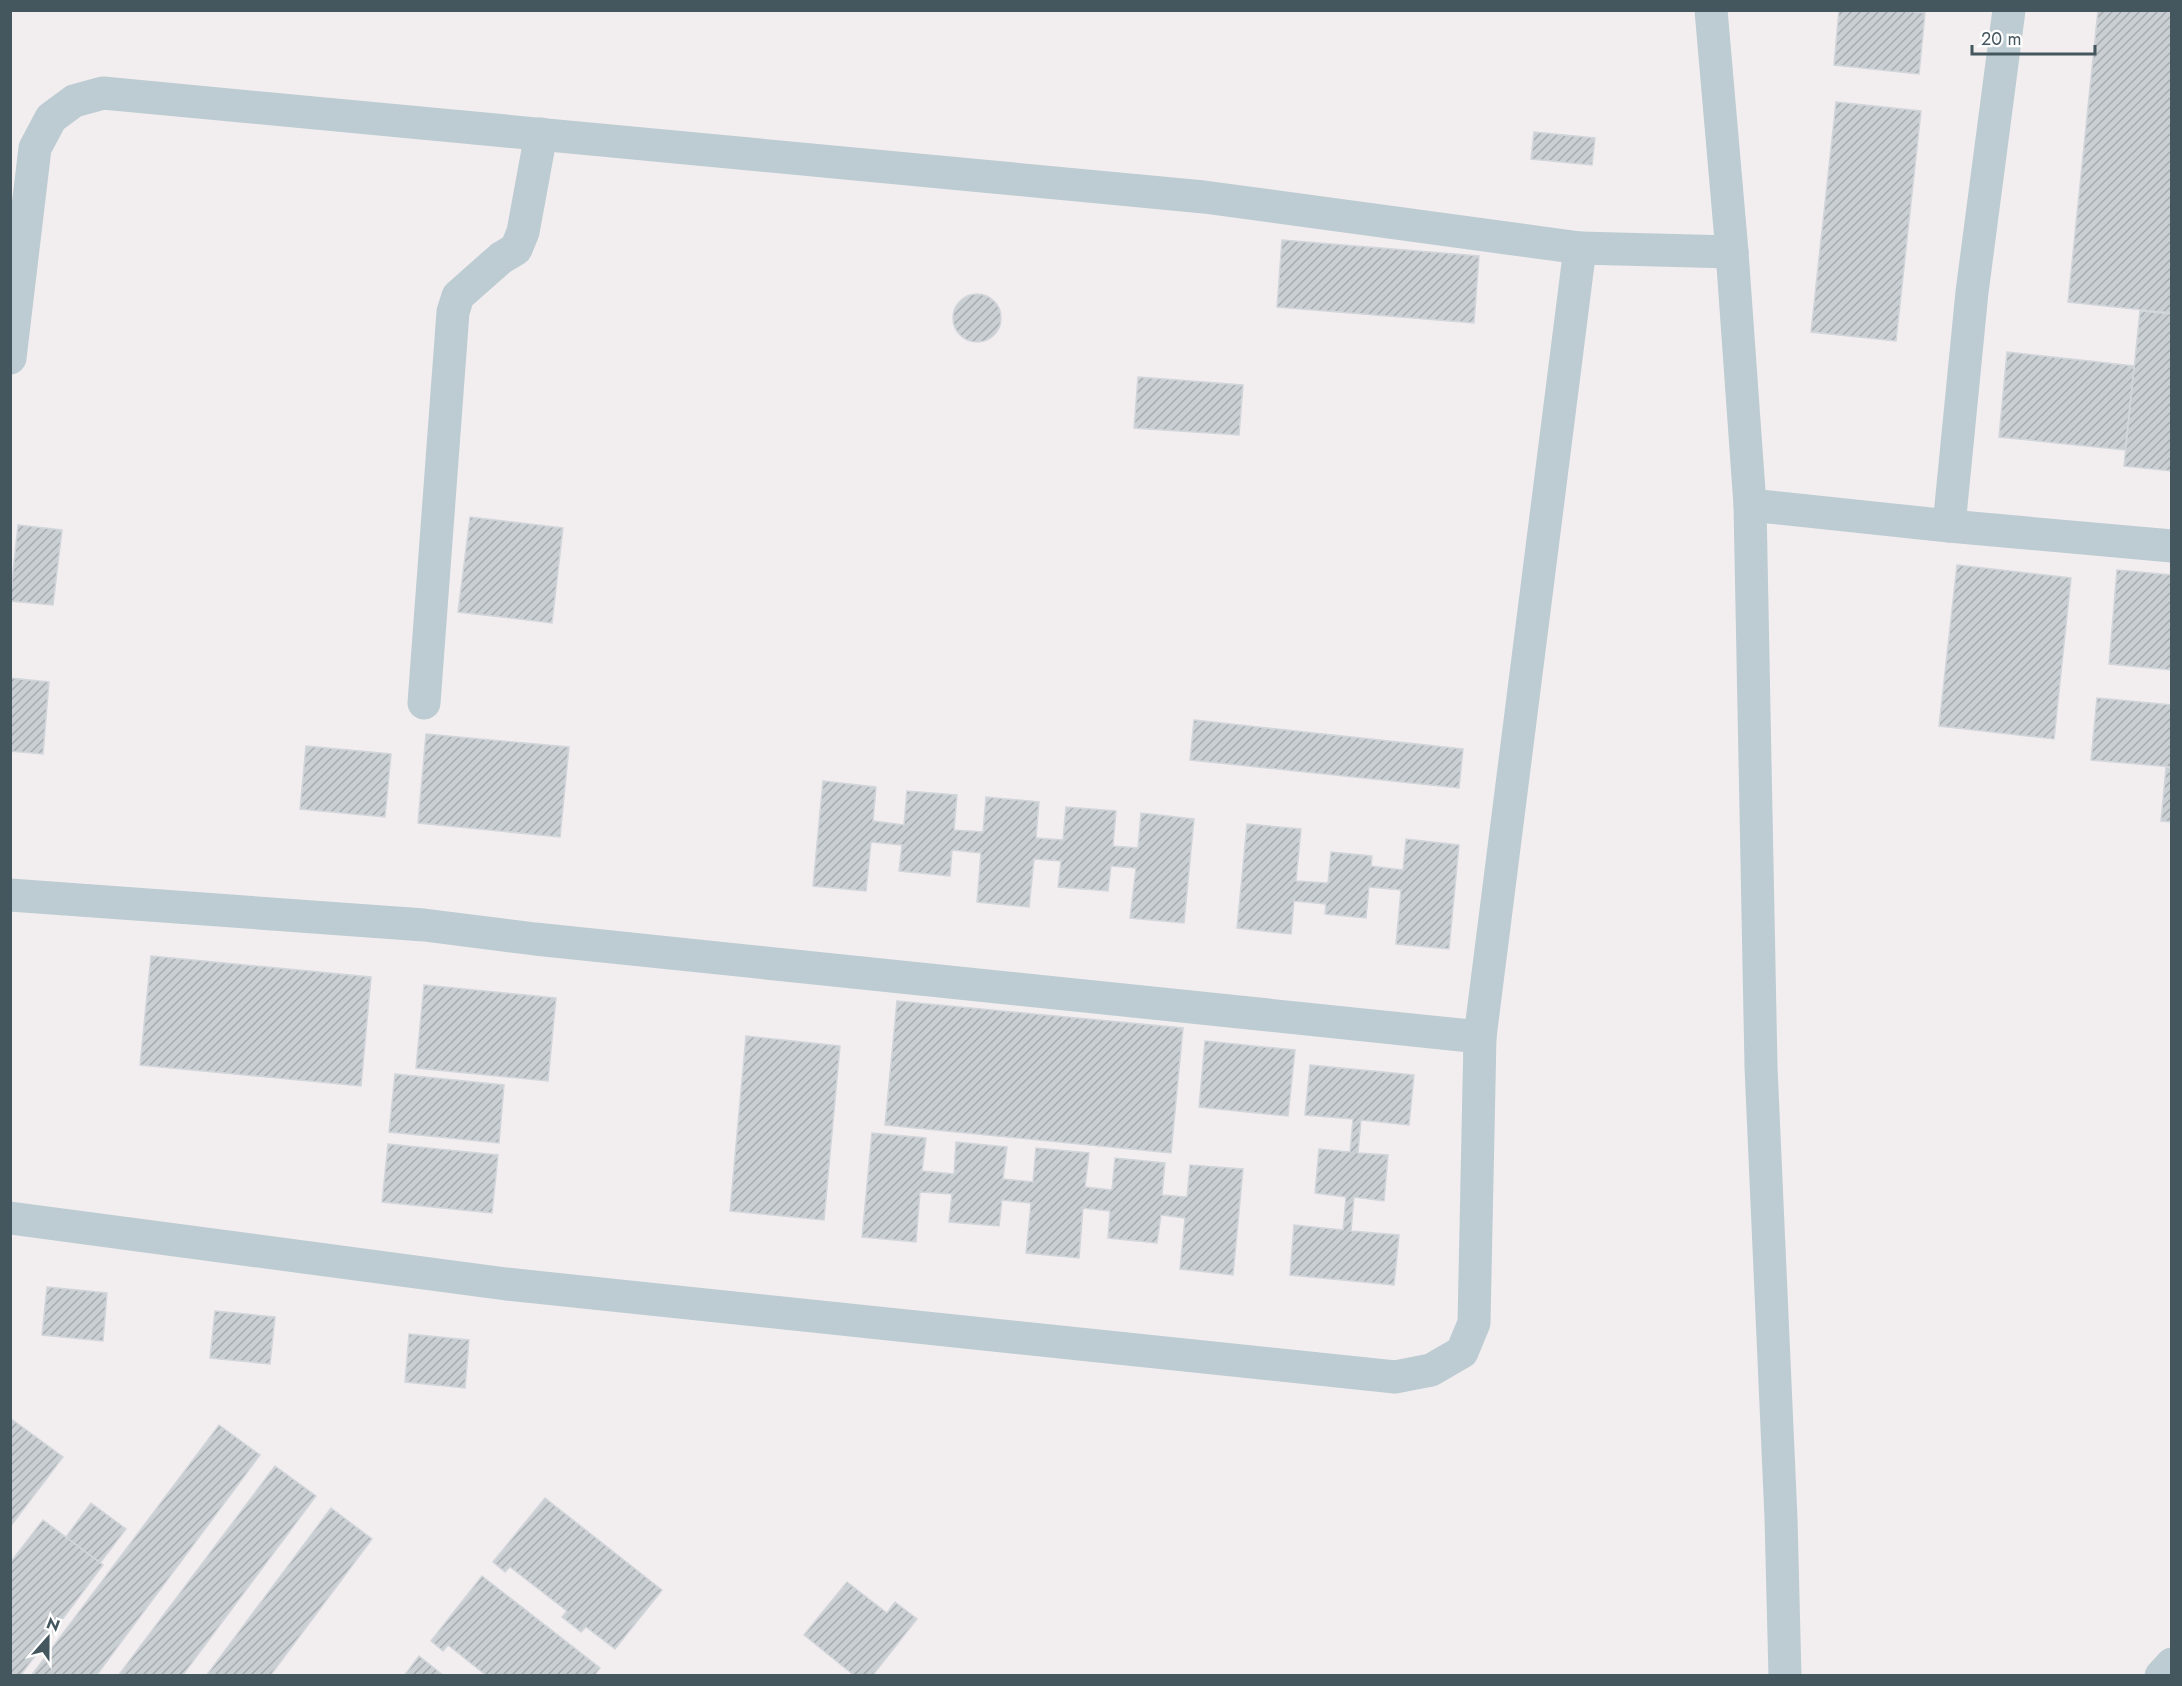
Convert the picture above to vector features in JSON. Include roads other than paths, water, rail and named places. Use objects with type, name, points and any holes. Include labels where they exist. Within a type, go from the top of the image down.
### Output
[{"type":"street","points":[[1711,10],[1732,252],[1750,505],[1761,1067],[1781,1518],[1785,1676]]},
{"type":"street","points":[[1949,526],[1971,292],[2009,10]]},
{"type":"street","points":[[10,358],[35,148],[51,118],[74,101],[103,93],[1193,196],[1580,248],[1732,252]]},
{"type":"street","points":[[424,703],[453,312],[458,296],[501,258],[516,249],[523,232],[541,134]]},
{"type":"street","points":[[10,1218],[506,1284],[1395,1377],[1431,1370],[1462,1352],[1474,1323],[1480,1037],[1580,248]]},
{"type":"street","points":[[1750,505],[2172,546]]},
{"type":"street","points":[[10,895],[424,925],[535,939],[1480,1037]]},
{"type":"street","points":[[2161,1676],[2172,1664]]}]
